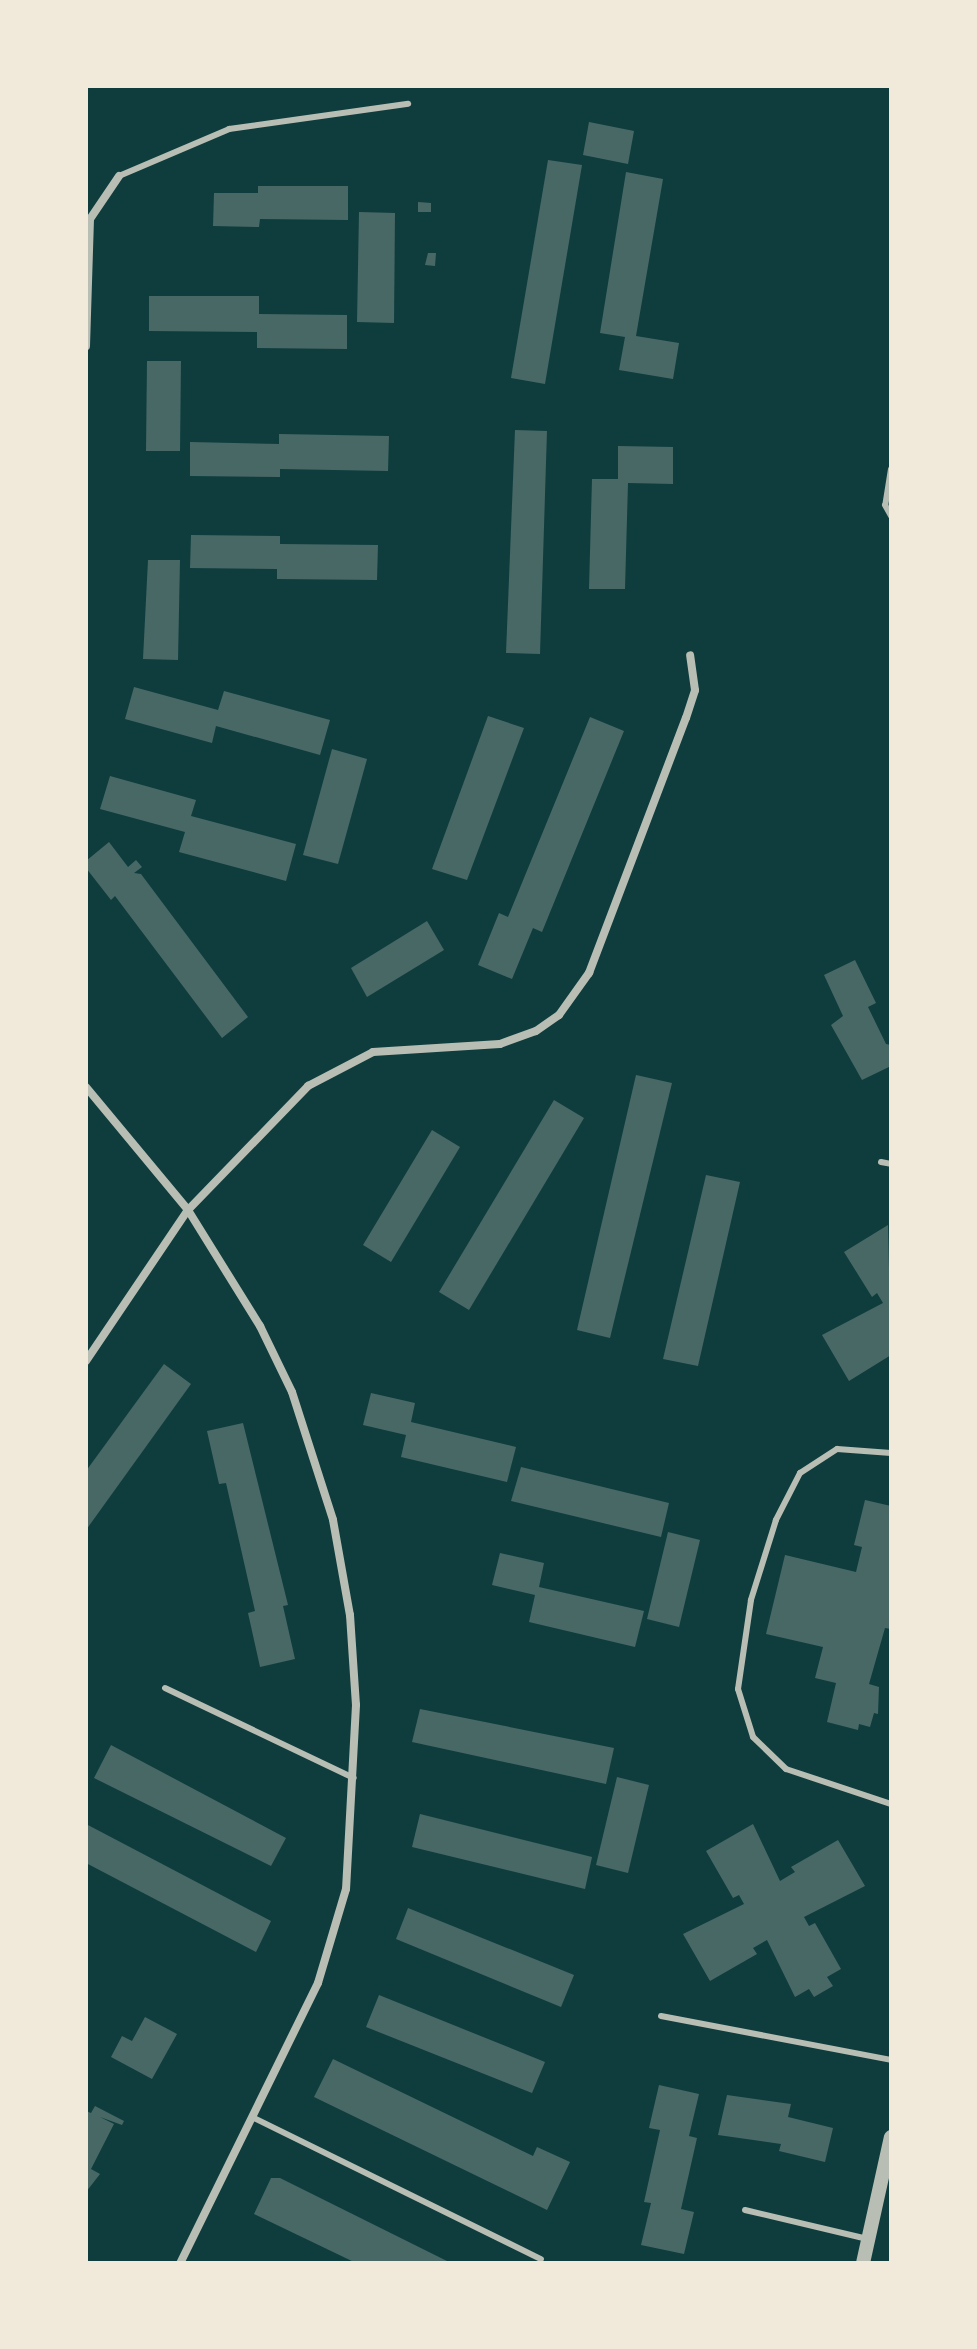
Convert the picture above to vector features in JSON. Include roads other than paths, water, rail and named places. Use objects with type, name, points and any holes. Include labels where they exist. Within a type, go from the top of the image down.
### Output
[{"type":"street","points":[[86,346],[90,219],[119,176]]},
{"type":"street","points":[[86,1361],[188,1210],[283,1106],[334,1068],[373,1052],[500,1044],[536,1031],[559,1015],[589,973],[686,718],[695,690],[690,655]]},
{"type":"street","points":[[86,1087],[188,1210],[260,1326],[292,1392],[333,1520],[350,1615],[354,1778],[346,1889],[318,1983],[180,2263]]},
{"type":"street","points":[[863,2263],[891,2140]]},
{"type":"lane","points":[[119,176],[229,129],[408,104]]},
{"type":"lane","points":[[891,469],[885,497],[891,516]]},
{"type":"lane","points":[[881,1162],[891,1164]]},
{"type":"lane","points":[[891,1453],[837,1449],[800,1473],[776,1520],[751,1600],[738,1689],[753,1737],[786,1769],[891,1804]]},
{"type":"lane","points":[[165,1688],[354,1778]]},
{"type":"lane","points":[[661,2016],[891,2060]]},
{"type":"lane","points":[[252,2117],[541,2259]]},
{"type":"lane","points":[[745,2210],[868,2239]]}]
